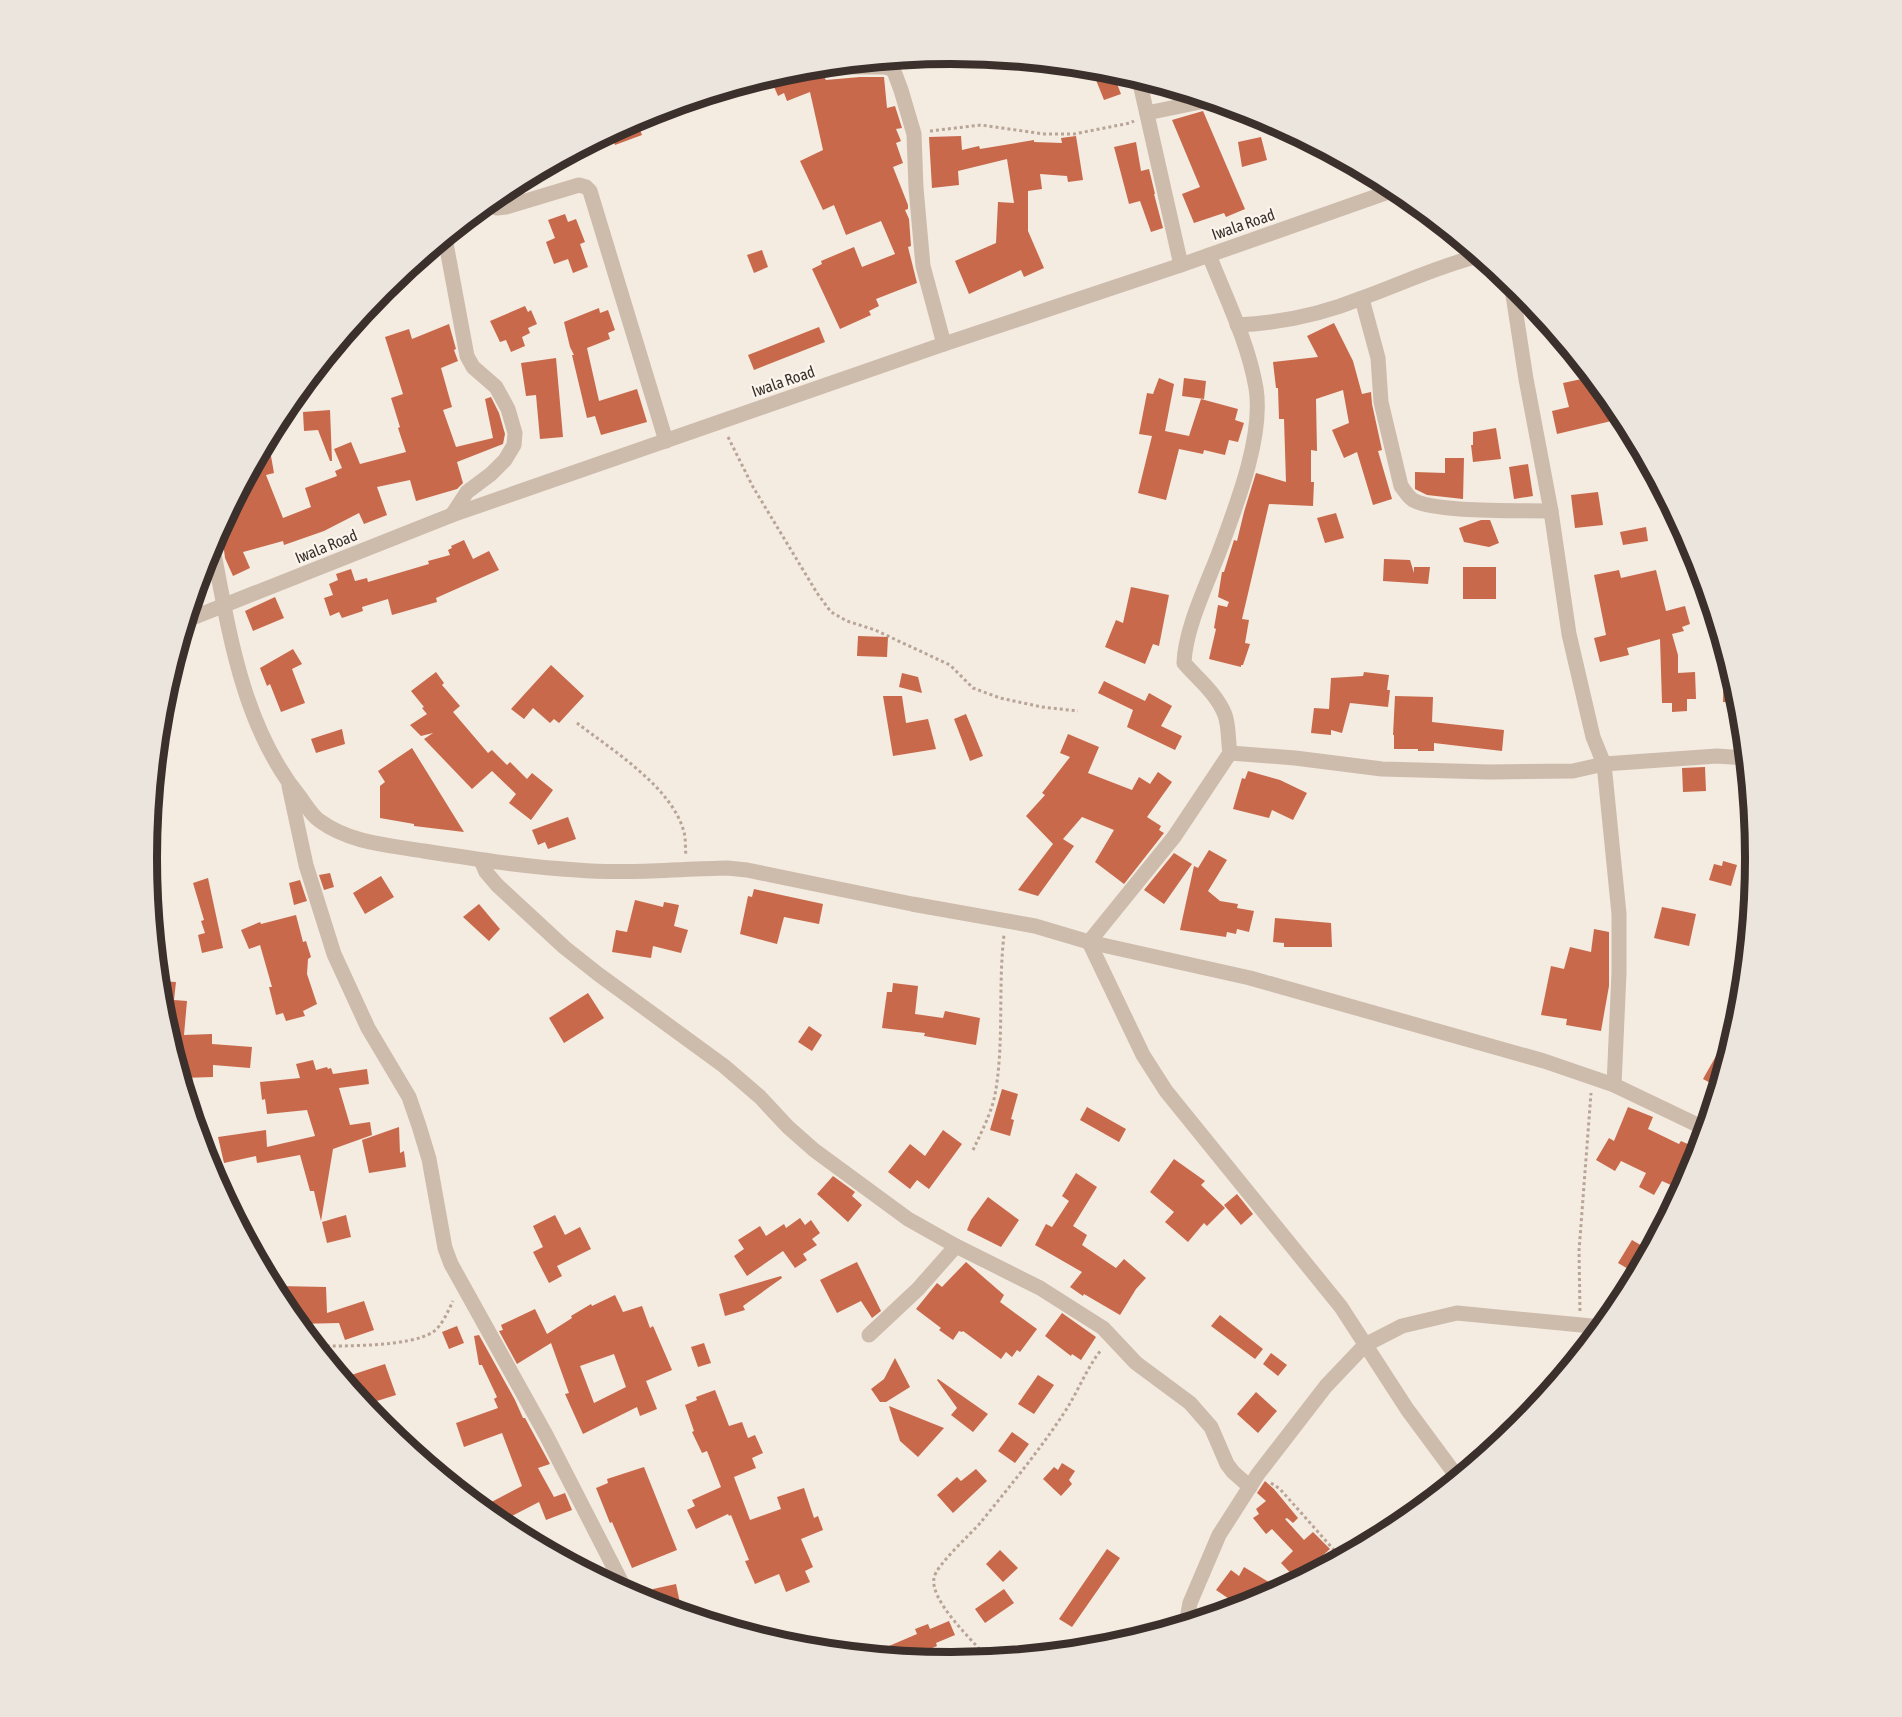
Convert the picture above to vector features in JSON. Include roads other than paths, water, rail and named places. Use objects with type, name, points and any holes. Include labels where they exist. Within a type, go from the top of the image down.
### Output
[{"type":"street","points":[[886,67],[892,69],[901,90],[914,134],[923,266],[944,344]]},
{"type":"street","points":[[1141,88],[1181,265]]},
{"type":"street","points":[[1147,113],[1194,103]]},
{"type":"street","points":[[497,208],[579,185],[590,191],[666,441]]},
{"type":"street","name":"Iwala Road","points":[[195,617],[452,515],[1384,193]]},
{"type":"street","points":[[447,246],[467,356],[473,367],[496,387],[508,409],[515,433],[514,445],[505,460],[467,492],[452,515]]},
{"type":"street","points":[[1089,942],[1174,837],[1230,753],[1225,717],[1219,704],[1184,663],[1187,639],[1227,531],[1251,454],[1256,426],[1256,390],[1237,325],[1209,255]]},
{"type":"street","points":[[1237,325],[1283,320],[1362,299],[1437,268],[1471,258]]},
{"type":"street","points":[[1362,299],[1378,358],[1381,402],[1401,486],[1407,494],[1413,500],[1428,505],[1551,511]]},
{"type":"street","points":[[1514,299],[1551,511],[1569,634],[1593,736],[1604,764],[1619,914],[1614,1085]]},
{"type":"street","points":[[215,560],[242,683],[260,734],[289,784],[319,821],[343,834],[363,841],[481,860],[577,870],[727,868],[747,870],[912,904],[1035,926],[1089,942],[1250,978],[1544,1061],[1614,1085],[1699,1126]]},
{"type":"street","points":[[1230,753],[1295,758],[1382,769],[1489,772],[1573,771],[1604,764],[1717,756],[1738,757]]},
{"type":"street","points":[[289,784],[306,866],[334,954],[368,1028],[409,1096],[429,1159],[445,1248],[461,1283],[546,1435],[620,1580]]},
{"type":"street","points":[[481,860],[486,872],[497,885],[564,947],[724,1066],[760,1097],[814,1150],[908,1219],[1040,1288],[1103,1328],[1136,1362],[1190,1403],[1211,1427],[1227,1464],[1233,1472],[1254,1480]]},
{"type":"street","points":[[1089,942],[1143,1055],[1166,1091],[1341,1307],[1407,1409],[1454,1472]]},
{"type":"street","points":[[869,1335],[918,1289],[956,1246]]},
{"type":"street","points":[[1188,1616],[1190,1603],[1219,1535],[1254,1480],[1326,1386],[1365,1345],[1402,1326],[1457,1313],[1592,1326]]}]
